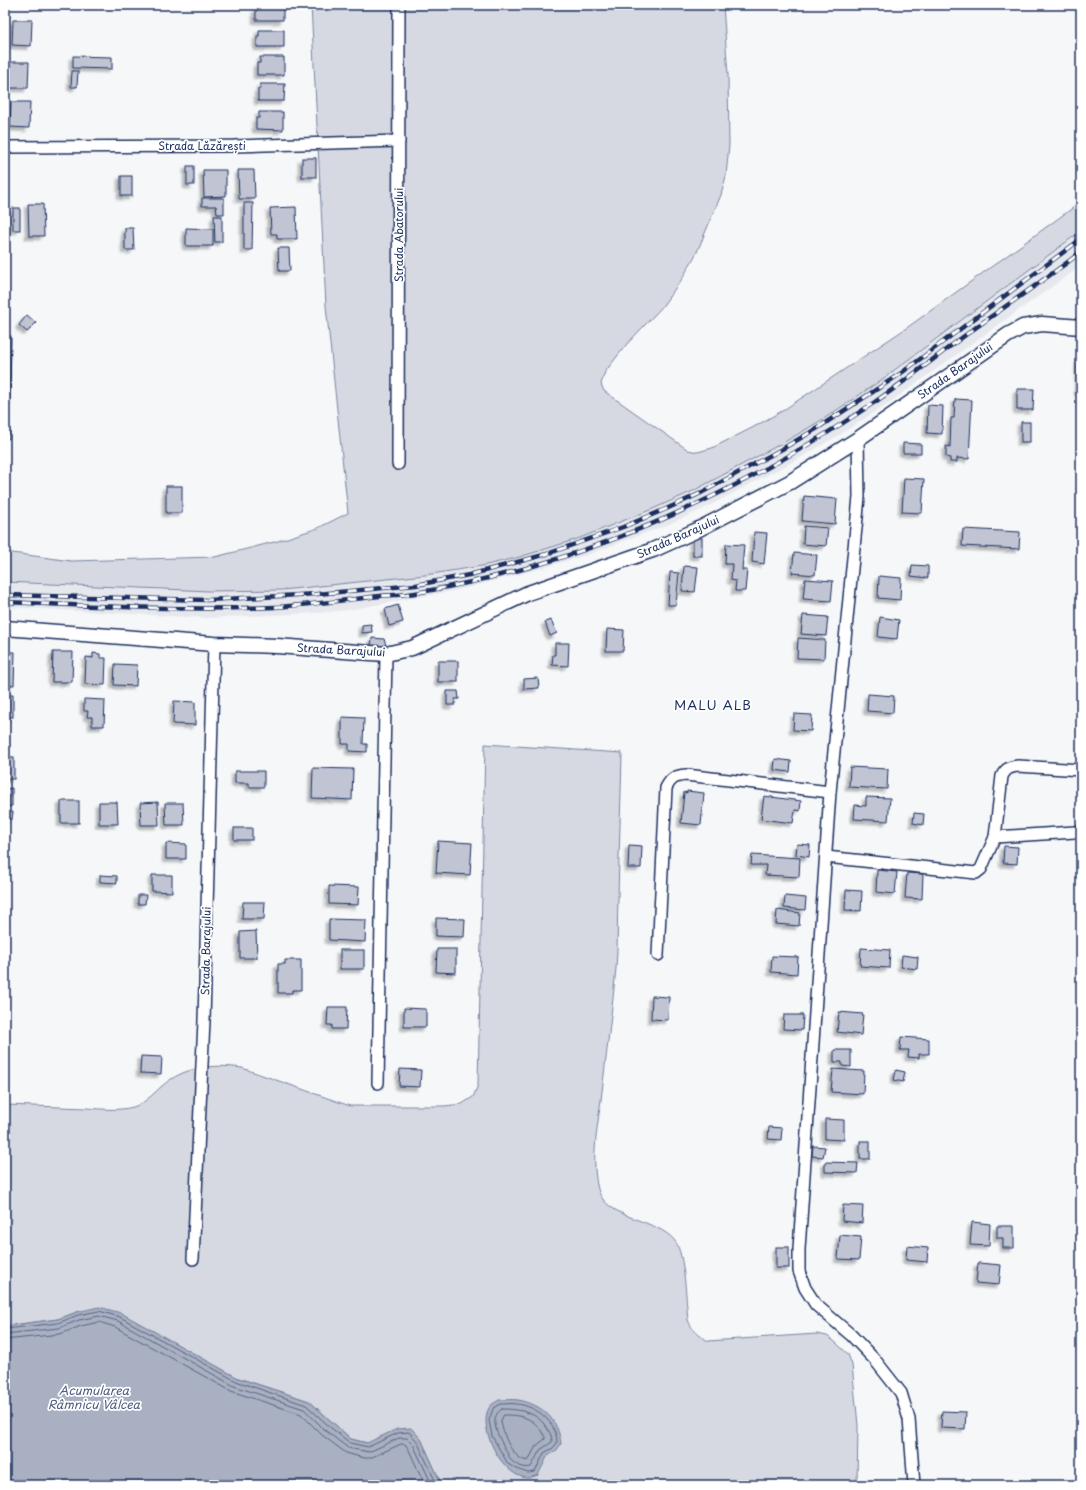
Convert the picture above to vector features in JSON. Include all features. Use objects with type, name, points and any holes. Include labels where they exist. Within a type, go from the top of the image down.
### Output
[{"type":"street","name":"Strada Abatorului","points":[[398,464],[399,5]]},
{"type":"street","name":"Strada Lăzărești","points":[[5,147],[234,146],[399,141]]},
{"type":"street","name":"Strada Barajului","points":[[5,628],[214,644],[386,654],[418,645],[528,593],[653,550],[688,534],[790,482],[858,439],[1008,335],[1023,327],[1042,324],[1081,326]]},
{"type":"street","points":[[858,439],[859,497],[830,792],[799,1249],[799,1270],[805,1288],[816,1305],[851,1335],[902,1393],[909,1419],[914,1485]]},
{"type":"street","name":"Strada Barajului","points":[[193,1259],[204,1021],[214,644]]},
{"type":"street","points":[[378,1083],[386,654]]},
{"type":"street","points":[[826,857],[976,872],[981,870],[995,838],[1002,776],[1005,770],[1010,767],[1018,766],[1081,770]]},
{"type":"street","points":[[658,955],[666,788],[675,776],[686,775],[830,792]]},
{"type":"street","points":[[995,838],[1075,832]]},
{"type":"shaded area","points":[[311,5],[723,5],[728,75],[729,145],[726,176],[721,195],[697,252],[682,279],[661,308],[626,345],[605,372],[601,384],[604,391],[688,450],[698,452],[712,448],[782,411],[908,327],[1081,202],[1081,231],[877,383],[825,418],[788,440],[693,491],[580,538],[516,558],[482,566],[425,575],[282,590],[209,591],[5,582],[5,552],[71,561],[215,557],[278,541],[318,528],[348,513],[326,306]]},
{"type":"shaded area","points":[[1081,231],[1081,266],[890,402],[800,458],[701,510],[662,527],[587,555],[463,589],[348,610],[318,613],[206,618],[5,607],[5,582],[209,591],[282,590],[425,575],[482,566],[516,558],[580,538],[693,491],[788,440],[825,418],[877,383]]},
{"type":"shaded area","points":[[485,744],[622,753],[617,959],[595,1145],[595,1167],[598,1189],[603,1199],[611,1207],[621,1213],[667,1233],[675,1241],[681,1256],[683,1267],[688,1320],[693,1329],[704,1339],[708,1341],[817,1334],[827,1336],[848,1354],[852,1365],[858,1425],[857,1485],[442,1485],[421,1439],[367,1443],[351,1439],[309,1401],[238,1378],[158,1334],[77,1312],[58,1319],[5,1326],[5,1105],[110,1109],[128,1108],[141,1104],[171,1079],[180,1074],[200,1068],[220,1066],[242,1068],[350,1106],[444,1106],[462,1104],[473,1097],[478,1085]]},
{"type":"water","name":"Acumularea Râmnicu Vâlcea","points":[[99,1307],[121,1313],[238,1378],[309,1401],[351,1439],[367,1443],[397,1429],[411,1428],[421,1439],[442,1485],[5,1485],[5,1326],[58,1319],[77,1312]]},
{"type":"water","points":[[499,1400],[518,1400],[535,1405],[548,1414],[557,1428],[560,1435],[561,1444],[556,1451],[548,1455],[538,1475],[529,1478],[519,1476],[502,1462],[495,1451],[487,1428],[486,1417],[492,1404]]},
{"type":"building","points":[[259,5],[283,5],[283,20],[256,20],[256,9],[259,9]]},
{"type":"building","points":[[13,20],[32,20],[31,46],[12,45]]},
{"type":"building","points":[[259,30],[284,30],[284,47],[257,47],[257,36],[259,36]]},
{"type":"building","points":[[73,56],[112,57],[112,69],[73,68]]},
{"type":"building","points":[[260,57],[284,57],[284,75],[257,75],[257,63],[260,63]]},
{"type":"building","points":[[10,62],[29,62],[28,88],[9,88]]},
{"type":"building","points":[[72,71],[78,71],[77,87],[71,87]]},
{"type":"building","points":[[260,84],[285,84],[284,101],[258,101],[258,89],[260,89]]},
{"type":"building","points":[[11,102],[30,102],[29,128],[10,127]]},
{"type":"building","points":[[259,112],[283,112],[283,130],[256,129],[256,118],[259,118]]},
{"type":"building","points":[[302,158],[316,158],[316,177],[302,177]]},
{"type":"building","points":[[187,166],[194,166],[194,185],[187,185]]},
{"type":"building","points":[[203,170],[226,170],[226,196],[204,197]]},
{"type":"building","points":[[238,170],[254,170],[255,199],[239,199]]},
{"type":"building","points":[[121,176],[132,176],[132,196],[121,196]]},
{"type":"building","points":[[202,198],[224,198],[224,214],[217,214],[216,206],[202,206]]},
{"type":"building","points":[[244,203],[253,203],[252,250],[244,250]]},
{"type":"building","points":[[28,204],[43,204],[44,236],[29,236]]},
{"type":"building","points":[[296,207],[297,239],[277,239],[277,234],[271,234],[270,208]]},
{"type":"building","points":[[13,208],[20,208],[20,230],[13,230]]},
{"type":"building","points":[[214,216],[222,216],[222,242],[215,242]]},
{"type":"building","points":[[125,228],[133,228],[134,250],[125,250]]},
{"type":"building","points":[[186,228],[213,229],[213,246],[186,246]]},
{"type":"building","points":[[278,248],[289,248],[290,271],[279,271]]},
{"type":"building","points":[[27,315],[36,323],[27,332],[19,325]]},
{"type":"building","points":[[5,336],[11,336],[9,439],[5,438]]},
{"type":"building","points":[[1079,360],[1081,360],[1081,392],[1078,392]]},
{"type":"building","points":[[1017,389],[1034,389],[1033,410],[1017,410]]},
{"type":"building","points":[[955,399],[972,400],[969,459],[957,458],[957,462],[950,462],[950,458],[946,457],[946,446],[950,447],[951,418],[954,418]]},
{"type":"building","points":[[928,405],[943,406],[942,434],[927,433]]},
{"type":"building","points":[[1021,422],[1030,422],[1030,442],[1021,442]]},
{"type":"building","points":[[903,443],[921,444],[921,453],[903,453]]},
{"type":"building","points":[[904,478],[924,479],[922,513],[902,512]]},
{"type":"building","points":[[166,486],[182,486],[182,513],[166,513]]},
{"type":"building","points":[[804,496],[837,499],[835,524],[802,521]]},
{"type":"building","points":[[804,526],[828,528],[826,546],[803,544]]},
{"type":"building","points":[[963,529],[1020,532],[1019,549],[962,546]]},
{"type":"building","points":[[754,532],[767,533],[764,564],[752,562]]},
{"type":"building","points":[[693,538],[702,538],[702,556],[693,556]]},
{"type":"building","points":[[726,544],[744,545],[742,570],[747,570],[745,591],[735,591],[736,581],[731,580],[732,564],[725,564]]},
{"type":"building","points":[[794,553],[817,555],[815,575],[792,573]]},
{"type":"building","points":[[912,565],[928,566],[928,578],[911,576]]},
{"type":"building","points":[[684,566],[698,567],[695,592],[682,591]]},
{"type":"building","points":[[670,572],[679,573],[676,605],[668,605]]},
{"type":"building","points":[[879,576],[901,578],[900,600],[878,598]]},
{"type":"building","points":[[805,579],[833,581],[831,601],[803,599]]},
{"type":"building","points":[[398,605],[403,622],[389,626],[385,609]]},
{"type":"building","points":[[803,615],[828,617],[826,636],[801,634]]},
{"type":"building","points":[[880,617],[899,620],[897,639],[878,637]]},
{"type":"building","points":[[551,620],[557,633],[550,636],[545,622]]},
{"type":"building","points":[[371,624],[372,632],[362,633],[362,625]]},
{"type":"building","points":[[607,629],[624,630],[623,651],[606,651]]},
{"type":"building","points":[[372,638],[384,639],[386,645],[371,647]]},
{"type":"building","points":[[798,638],[825,640],[824,659],[797,658]]},
{"type":"building","points":[[555,643],[569,643],[568,666],[552,665],[553,655],[555,655]]},
{"type":"building","points":[[5,652],[15,652],[14,685],[5,685]]},
{"type":"building","points":[[53,652],[73,652],[72,682],[52,682]]},
{"type":"building","points":[[93,653],[100,654],[100,658],[106,658],[105,685],[85,684],[86,657],[93,658]]},
{"type":"building","points":[[438,661],[458,661],[458,682],[438,682]]},
{"type":"building","points":[[115,664],[137,665],[136,686],[114,685]]},
{"type":"building","points":[[538,678],[539,688],[524,689],[524,679]]},
{"type":"building","points":[[447,691],[458,691],[459,699],[455,699],[455,705],[447,705]]},
{"type":"building","points":[[868,694],[894,696],[893,713],[867,711]]},
{"type":"building","points":[[5,695],[13,695],[13,717],[5,717]]},
{"type":"building","points":[[84,699],[105,700],[104,726],[92,726],[92,717],[87,717],[88,711],[84,711]]},
{"type":"building","points":[[174,701],[195,702],[195,725],[173,724]]},
{"type":"building","points":[[794,714],[812,715],[811,731],[793,730]]},
{"type":"building","points":[[342,717],[364,718],[363,744],[367,744],[367,752],[349,751],[349,744],[342,744]]},
{"type":"building","points":[[5,757],[14,757],[14,779],[5,779]]},
{"type":"building","points":[[775,759],[791,761],[790,772],[774,770]]},
{"type":"building","points":[[850,767],[888,769],[887,789],[849,787]]},
{"type":"building","points":[[313,768],[353,769],[352,800],[312,798]]},
{"type":"building","points":[[235,771],[264,771],[264,787],[249,787],[249,783],[235,783]]},
{"type":"building","points":[[12,788],[12,806],[5,807],[5,789]]},
{"type":"building","points":[[687,791],[704,793],[701,825],[681,823],[684,792],[687,793]]},
{"type":"building","points":[[764,796],[801,801],[800,811],[795,810],[793,823],[761,819]]},
{"type":"building","points":[[866,797],[890,798],[888,821],[854,819],[855,805],[866,806]]},
{"type":"building","points":[[61,801],[79,801],[79,823],[61,823]]},
{"type":"building","points":[[99,802],[117,802],[118,824],[99,824]]},
{"type":"building","points":[[158,802],[159,825],[141,825],[140,803]]},
{"type":"building","points":[[165,803],[183,803],[184,825],[166,825]]},
{"type":"building","points":[[5,811],[13,812],[12,819],[5,819]]},
{"type":"building","points":[[914,813],[924,814],[923,825],[913,823]]},
{"type":"building","points":[[5,828],[7,828],[7,850],[5,850]]},
{"type":"building","points":[[234,828],[252,828],[252,840],[234,840]]},
{"type":"building","points":[[438,841],[472,843],[470,875],[436,873]]},
{"type":"building","points":[[166,843],[186,844],[186,859],[166,859]]},
{"type":"building","points":[[797,844],[810,845],[809,857],[796,855]]},
{"type":"building","points":[[629,845],[642,846],[641,868],[628,868]]},
{"type":"building","points":[[1004,846],[1018,847],[1017,864],[1003,863]]},
{"type":"building","points":[[752,855],[800,858],[799,877],[765,875],[766,865],[751,865]]},
{"type":"building","points":[[877,870],[897,872],[895,894],[876,892]]},
{"type":"building","points":[[907,873],[923,874],[922,899],[905,898]]},
{"type":"building","points":[[100,875],[117,876],[117,883],[100,882]]},
{"type":"building","points":[[152,875],[172,875],[172,892],[152,891]]},
{"type":"building","points":[[329,886],[359,887],[358,905],[329,904]]},
{"type":"building","points":[[846,890],[862,891],[861,911],[845,910]]},
{"type":"building","points":[[138,895],[146,895],[145,904],[138,904]]},
{"type":"building","points":[[785,896],[806,898],[805,910],[784,908]]},
{"type":"building","points":[[243,902],[265,902],[264,919],[242,919]]},
{"type":"building","points":[[777,910],[800,913],[799,926],[776,924]]},
{"type":"building","points":[[436,918],[465,919],[464,937],[436,936]]},
{"type":"building","points":[[329,919],[366,920],[365,942],[329,940]]},
{"type":"building","points":[[256,931],[257,958],[240,958],[240,932]]},
{"type":"building","points":[[861,948],[890,950],[889,968],[860,966]]},
{"type":"building","points":[[437,949],[456,949],[456,973],[436,972]]},
{"type":"building","points":[[340,950],[364,950],[364,969],[340,969]]},
{"type":"building","points":[[902,955],[918,957],[917,969],[901,967]]},
{"type":"building","points":[[772,956],[798,957],[797,974],[771,972]]},
{"type":"building","points":[[285,960],[301,960],[301,990],[292,990],[292,993],[278,993],[278,964],[285,964]]},
{"type":"building","points":[[652,996],[669,997],[668,1020],[651,1019]]},
{"type":"building","points":[[328,1007],[347,1007],[346,1029],[332,1029],[332,1025],[327,1025]]},
{"type":"building","points":[[404,1008],[426,1009],[426,1027],[404,1027]]},
{"type":"building","points":[[839,1012],[863,1014],[861,1035],[837,1032]]},
{"type":"building","points":[[784,1015],[803,1015],[802,1030],[783,1029]]},
{"type":"building","points":[[901,1037],[929,1039],[929,1054],[919,1054],[919,1058],[908,1057],[909,1050],[900,1050]]},
{"type":"building","points":[[834,1050],[851,1050],[851,1067],[842,1066],[842,1062],[834,1062]]},
{"type":"building","points":[[141,1056],[162,1057],[161,1074],[140,1073]]},
{"type":"building","points":[[400,1069],[421,1070],[420,1087],[399,1086]]},
{"type":"building","points":[[833,1069],[864,1071],[863,1094],[831,1092]]},
{"type":"building","points":[[896,1070],[905,1072],[903,1082],[894,1080]]},
{"type":"building","points":[[825,1119],[844,1120],[844,1140],[825,1139]]},
{"type":"building","points":[[769,1127],[782,1128],[781,1140],[768,1139]]},
{"type":"building","points":[[860,1141],[870,1141],[870,1159],[860,1159]]},
{"type":"building","points":[[813,1146],[825,1147],[823,1157],[812,1156]]},
{"type":"building","points":[[825,1162],[858,1163],[857,1173],[825,1172]]},
{"type":"building","points":[[843,1205],[863,1206],[862,1223],[842,1221]]},
{"type":"building","points":[[972,1222],[990,1224],[989,1246],[970,1245]]},
{"type":"building","points":[[997,1226],[1014,1226],[1014,1248],[1003,1248],[1003,1238],[997,1238]]},
{"type":"building","points":[[840,1235],[861,1237],[859,1260],[838,1259]]},
{"type":"building","points":[[907,1246],[928,1248],[927,1262],[906,1260]]},
{"type":"building","points":[[776,1247],[789,1247],[789,1268],[776,1268]]},
{"type":"building","points":[[978,1263],[1001,1265],[999,1285],[976,1283]]},
{"type":"building","points":[[942,1411],[966,1412],[965,1429],[941,1428]]},
{"type":"railway","points":[[5,595],[208,600],[317,594],[416,585],[469,575],[547,554],[623,527],[699,494],[816,429],[900,374],[1081,239]]},
{"type":"railway","points":[[5,602],[174,608],[275,607],[416,593],[482,580],[541,564],[656,522],[712,497],[767,468],[872,404],[1081,252]]},
{"type":"district","name":"MALU ALB","points":[[713,705]]}]
